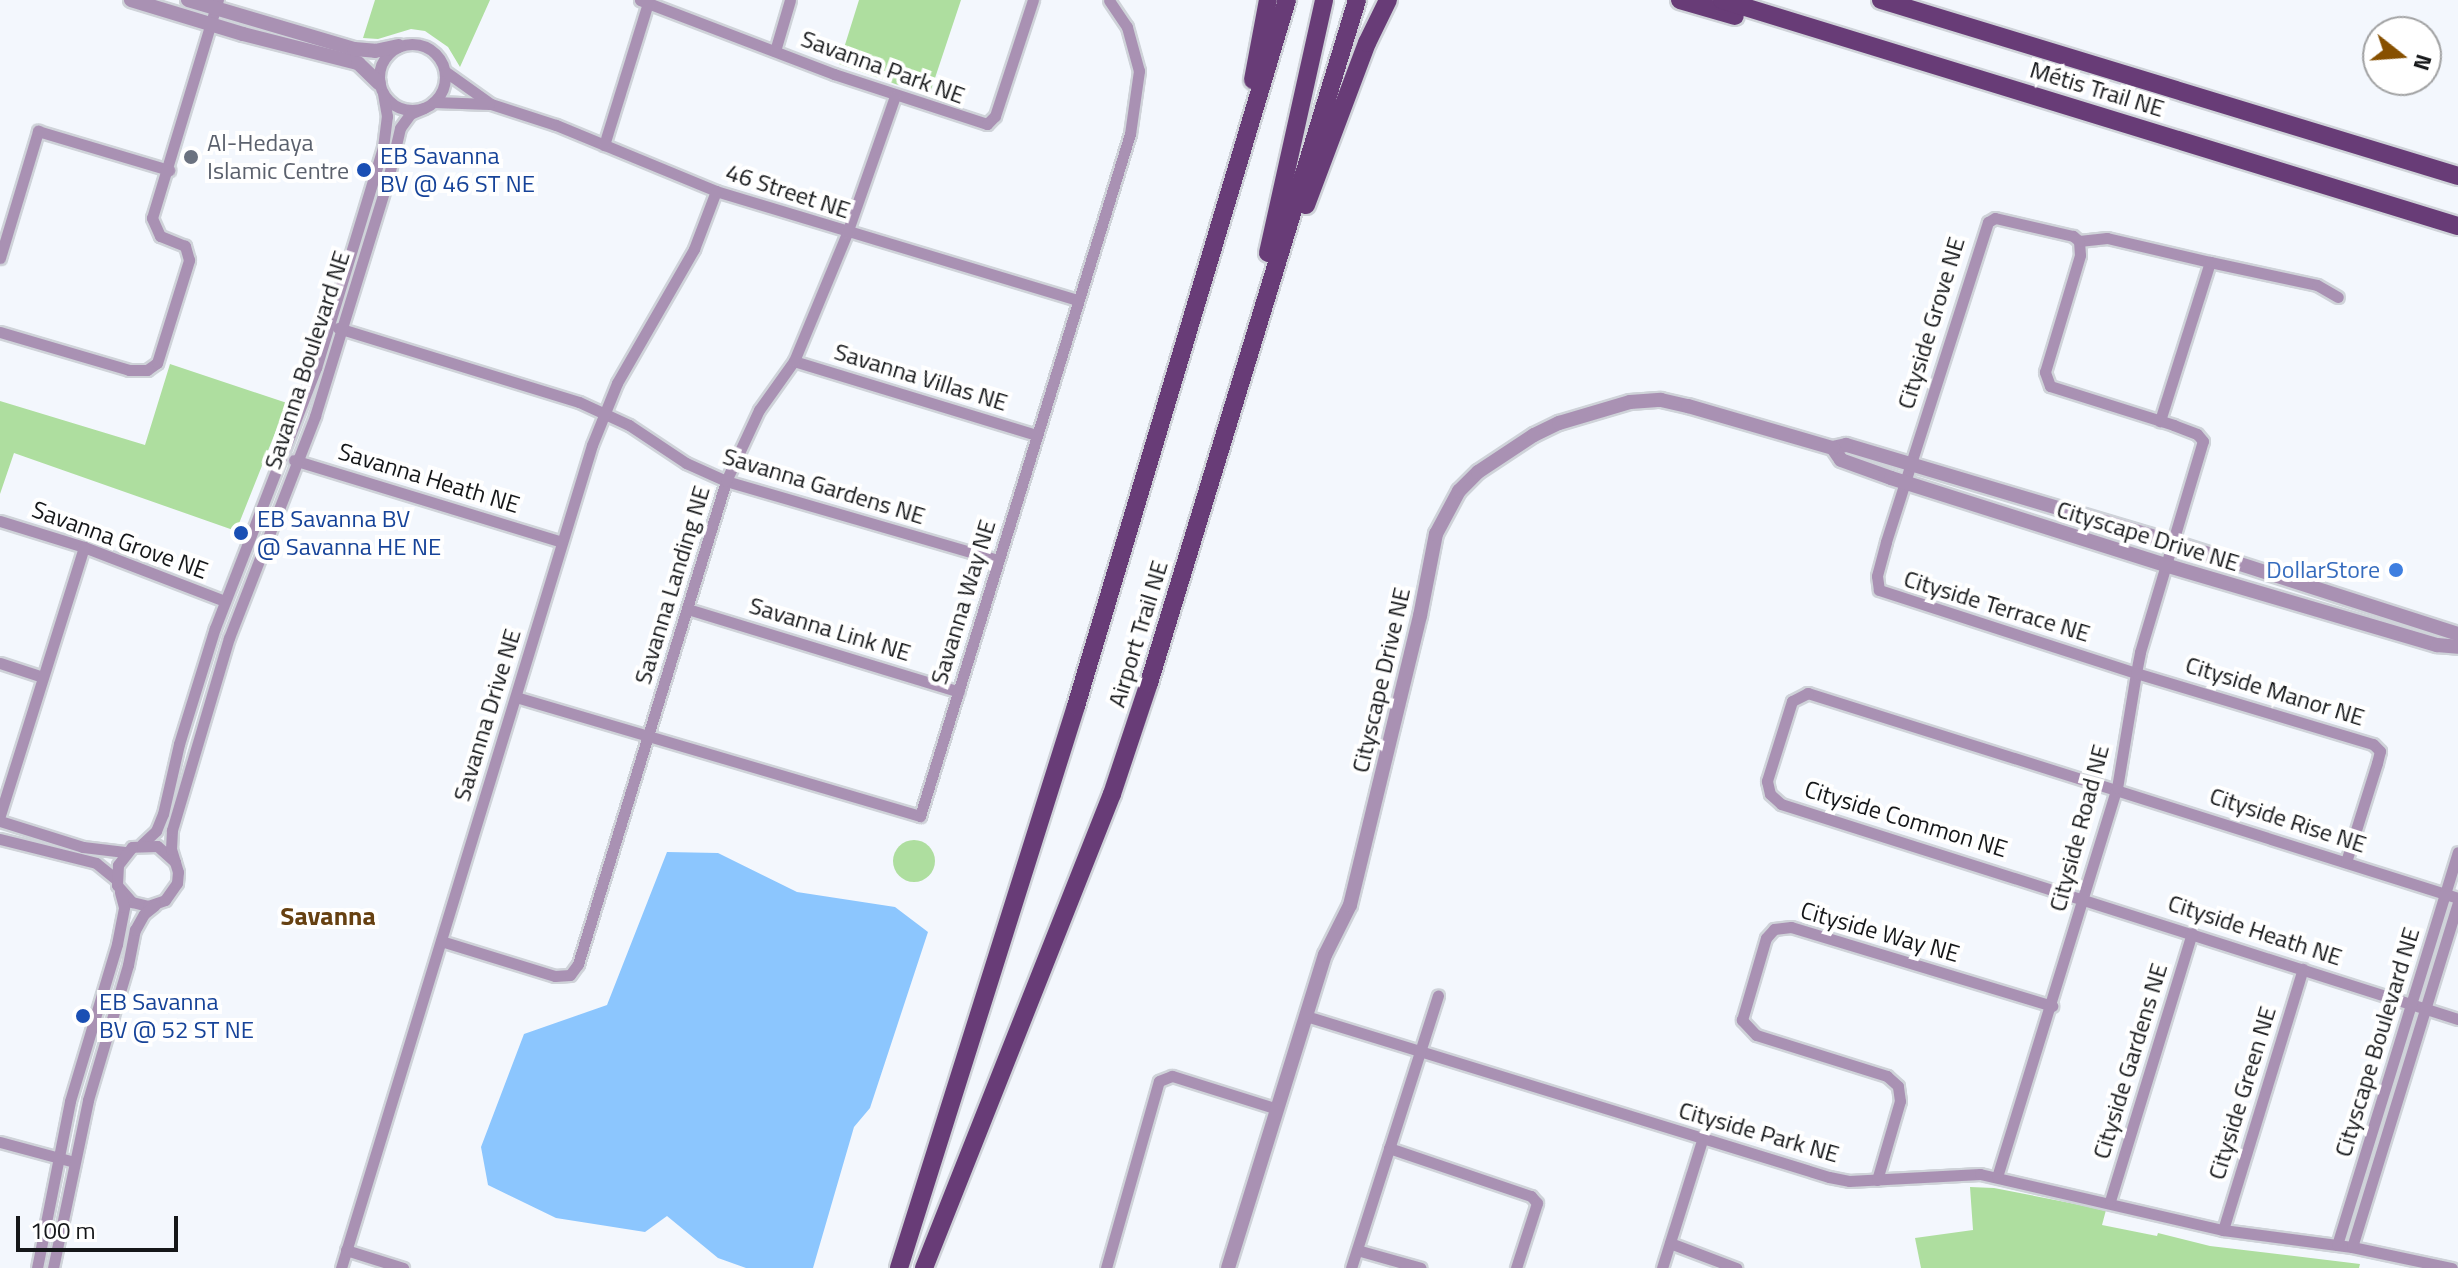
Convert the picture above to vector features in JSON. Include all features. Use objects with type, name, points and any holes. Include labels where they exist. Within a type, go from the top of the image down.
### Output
[{"type":"main road","points":[[1243,141],[1268,0]]},
{"type":"main road","name":"Airport Trail NE","points":[[899,1268],[1076,706],[1287,0]]},
{"type":"main road","points":[[1240,380],[1324,0]]},
{"type":"main road","name":"Airport Trail NE","points":[[924,1268],[1112,794],[1149,683],[1357,0]]},
{"type":"main road","points":[[1240,380],[1362,55],[1388,0]]},
{"type":"main road","points":[[1680,0],[1978,78]]},
{"type":"main road","name":"Métis Trail NE","points":[[1722,0],[2458,226]]},
{"type":"main road","name":"Métis Trail NE","points":[[1881,0],[2458,176]]},
{"type":"main road","points":[[2430,218],[2458,219]]},
{"type":"street","points":[[131,0],[358,63],[401,108],[429,105],[441,94],[446,72],[432,49],[408,43],[375,51],[354,49],[217,4],[188,0]]},
{"type":"street","points":[[775,51],[790,0]]},
{"type":"street","name":"Savanna Park NE","points":[[646,1],[895,96],[987,124],[995,116],[1033,0]]},
{"type":"street","name":"Savanna Way NE","points":[[516,697],[920,816],[1130,134],[1139,71],[1127,27],[1109,0]]},
{"type":"street","points":[[604,145],[646,1]]},
{"type":"street","points":[[0,332],[129,370],[147,370],[157,363],[189,260],[185,246],[160,236],[152,218],[217,4]]},
{"type":"street","points":[[381,88],[382,61],[398,46]]},
{"type":"street","name":"46 Street NE","points":[[446,72],[491,104],[604,145],[716,191],[847,233],[1078,300]]},
{"type":"street","name":"Savanna Boulevard NE","points":[[141,844],[156,831],[163,814],[179,744],[225,601],[284,457],[330,326],[383,148],[387,116],[381,88]]},
{"type":"street","name":"Savanna Landing NE","points":[[441,941],[555,976],[570,975],[578,964],[726,481],[759,410],[794,361],[847,233],[895,96]]},
{"type":"street","name":"46 Street NE","points":[[429,105],[491,104]]},
{"type":"street","name":"Savanna Boulevard NE","points":[[175,862],[172,830],[186,776],[229,638],[299,462],[389,175],[400,128],[410,114],[429,105]]},
{"type":"street","points":[[0,258],[38,131],[169,170]]},
{"type":"street","name":"Savanna Drive NE","points":[[341,1268],[603,412],[680,278],[716,191]]},
{"type":"street","name":"Cityside Grove NE","points":[[1910,465],[1988,222],[1995,218],[2073,236],[2079,241]]},
{"type":"street","points":[[2210,262],[2160,421],[2055,389],[2046,382],[2045,372],[2080,255],[2079,241],[2107,238],[2317,285],[2338,297]]},
{"type":"street","name":"Savanna Gardens NE","points":[[330,326],[603,412],[686,463],[726,481],[998,560]]},
{"type":"street","name":"Savanna Villas NE","points":[[794,361],[1036,435]]},
{"type":"street","name":"Cityscape Drive NE","points":[[1228,1268],[1325,955],[1350,905],[1420,616],[1436,534],[1459,491],[1478,472],[1534,435],[1559,423],[1630,402],[1661,400],[1833,448],[1846,445],[2172,542],[2458,634]]},
{"type":"street","name":"Cityside Road NE","points":[[1997,1177],[2117,788],[2136,673],[2203,441],[2191,432],[2160,421]]},
{"type":"street","name":"Cityscape Drive NE","points":[[1833,448],[1841,460],[2165,565],[2437,645],[2458,647]]},
{"type":"street","name":"Savanna Heath NE","points":[[284,457],[562,542]]},
{"type":"street","name":"Cityside Terrace NE","points":[[1910,465],[1877,576],[1879,590],[2136,673]]},
{"type":"street","name":"Savanna Grove NE","points":[[0,521],[84,547],[225,601]]},
{"type":"street","points":[[0,815],[84,547]]},
{"type":"street","name":"Savanna Link NE","points":[[688,609],[959,692]]},
{"type":"street","points":[[0,663],[43,677]]},
{"type":"street","name":"Cityside Manor NE","points":[[2136,673],[2373,744],[2380,751],[2346,862]]},
{"type":"street","name":"Cityside Common NE","points":[[2085,898],[1781,804],[1770,794],[1767,781],[1792,701],[1808,693],[2117,788]]},
{"type":"street","name":"Cityside Rise NE","points":[[2117,788],[2458,900]]},
{"type":"street","points":[[0,821],[83,847],[125,852],[141,844],[164,849],[175,862],[177,883],[172,892],[144,914],[135,930],[74,1162],[53,1268]]},
{"type":"street","points":[[0,839],[96,863],[116,879]]},
{"type":"street","points":[[37,1268],[70,1101],[117,944],[124,907],[116,879],[118,865],[125,852]]},
{"type":"street","name":"Cityscape Boulevard NE","points":[[2337,1245],[2458,852]]},
{"type":"street","points":[[120,891],[132,902],[156,905]]},
{"type":"street","name":"Cityside Heath NE","points":[[2085,898],[2458,1019]]},
{"type":"street","name":"Cityscape Boulevard NE","points":[[2352,1247],[2458,900]]},
{"type":"street","name":"Cityside Way NE","points":[[1877,1180],[1900,1101],[1898,1086],[1887,1076],[1756,1035],[1742,1020],[1766,938],[1774,929],[1791,927],[2052,1006]]},
{"type":"street","name":"Cityside Gardens NE","points":[[2110,1201],[2192,933]]},
{"type":"street","name":"Cityside Green NE","points":[[2223,1230],[2303,969]]},
{"type":"street","points":[[1351,1268],[1438,996]]},
{"type":"street","name":"Cityside Park NE","points":[[1306,1016],[1829,1177],[1877,1180],[1955,1173],[1997,1177],[2110,1201],[2223,1230],[2352,1247],[2452,1268]]},
{"type":"street","points":[[1106,1268],[1159,1081],[1172,1076],[1277,1109]]},
{"type":"street","points":[[1662,1268],[1702,1140]]},
{"type":"street","points":[[0,1142],[74,1162]]},
{"type":"street","points":[[1389,1148],[1531,1196],[1537,1203],[1516,1268]]},
{"type":"street","points":[[1670,1243],[1736,1268]]},
{"type":"street","points":[[346,1250],[403,1268]]},
{"type":"street","points":[[1357,1250],[1421,1268]]},
{"type":"green space","points":[[375,0],[490,0],[460,67],[448,47],[425,31],[411,29],[378,39],[363,38]]},
{"type":"green space","points":[[859,0],[961,0],[929,96],[839,64]]},
{"type":"green space","points":[[170,364],[287,403],[236,531],[14,453],[0,494],[0,401],[145,445]]},
{"type":"green space","points":[[914,840],[929,846],[935,861],[929,876],[914,882],[899,876],[893,861],[899,846]]},
{"type":"green space","points":[[1970,1187],[1994,1188],[2106,1210],[2102,1225],[2157,1236],[2158,1233],[2210,1246],[2360,1264],[2359,1268],[1921,1268],[1915,1238],[1973,1230]]},
{"type":"water","points":[[667,852],[718,853],[797,892],[895,907],[928,932],[870,1108],[854,1127],[813,1268],[746,1268],[718,1258],[667,1216],[645,1232],[556,1218],[488,1185],[481,1147],[524,1034],[607,1005]]},
{"type":"place","name":"Al-Hedaya Islamic Centre","points":[[191,157]]},
{"type":"place","name":"EB Savanna BV @ 46 ST NE","points":[[364,170]]},
{"type":"place","name":"EB Savanna BV @ Savanna HE NE","points":[[241,533]]},
{"type":"place","name":"DollarStore","points":[[2396,570]]},
{"type":"place","name":"EB Savanna BV @ 52 ST NE","points":[[83,1016]]},
{"type":"district","name":"Savanna","points":[[328,916]]}]
